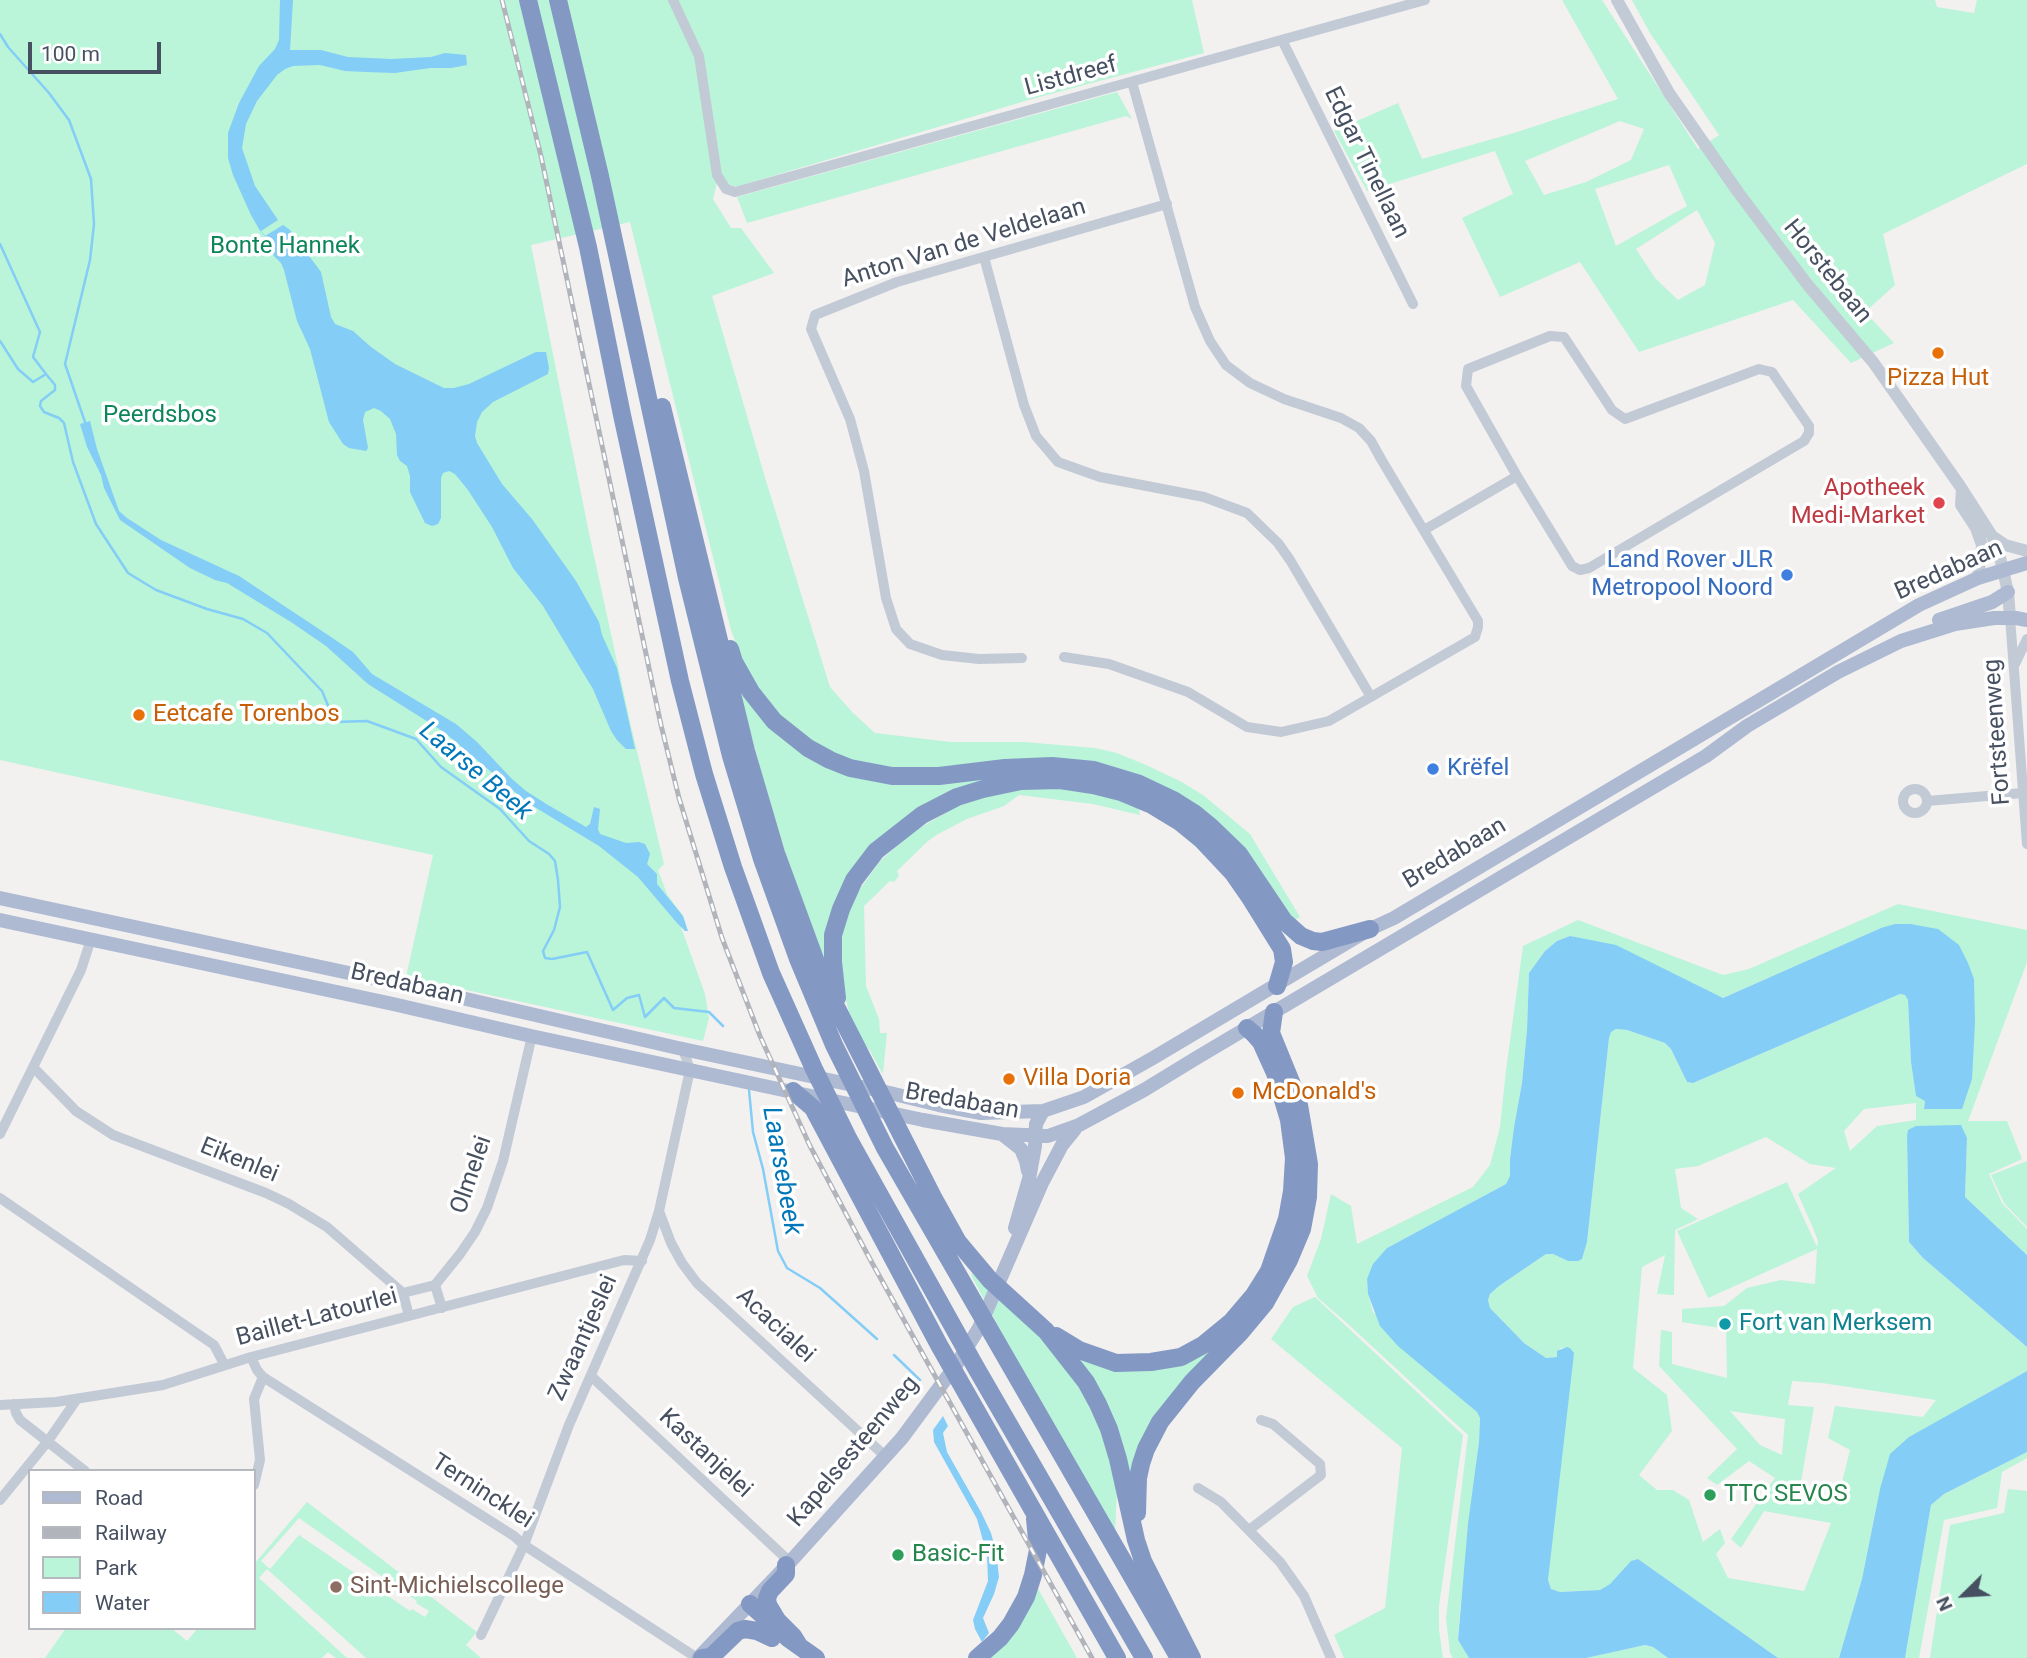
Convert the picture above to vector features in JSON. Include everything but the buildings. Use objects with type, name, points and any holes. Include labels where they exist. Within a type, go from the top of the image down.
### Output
[{"type":"highway","points":[[528,0],[588,247],[659,586],[704,774],[737,879],[771,973],[849,1140],[975,1366],[1144,1658]]},
{"type":"highway","points":[[558,0],[578,76],[687,578],[732,756],[762,859],[798,959],[834,1045],[885,1148],[1178,1658]]},
{"type":"highway","points":[[623,279],[636,308],[746,751],[776,853],[823,981],[947,1224],[970,1258],[1046,1331],[1086,1382],[1109,1429],[1136,1540],[1152,1581],[1192,1658]]},
{"type":"highway","points":[[706,585],[716,603],[734,662],[751,692],[774,721],[808,748],[830,760],[850,768],[892,776],[939,776],[1005,768],[1052,766],[1094,769],[1137,783],[1194,813],[1239,854],[1284,921],[1301,936],[1313,942],[1322,942],[1370,929]]},
{"type":"highway","points":[[845,1025],[835,986],[833,935],[854,880],[876,851],[922,816],[957,797],[1021,781],[1060,780],[1094,785],[1121,792],[1152,805],[1180,822],[1202,840],[1233,873],[1282,949],[1284,962],[1277,986]]},
{"type":"highway","points":[[1152,1581],[1141,1539],[1137,1509],[1138,1478],[1146,1448],[1169,1410],[1265,1303],[1289,1260],[1302,1229],[1308,1197],[1309,1164],[1298,1099],[1271,1033],[1274,1012]]},
{"type":"highway","points":[[1046,1331],[1079,1350],[1116,1363],[1151,1362],[1181,1357],[1203,1345],[1231,1322],[1254,1295],[1269,1271],[1287,1219],[1294,1158],[1289,1120],[1275,1073],[1261,1042],[1247,1028]]},
{"type":"highway","points":[[793,1091],[813,1108],[939,1345],[1117,1658]]},
{"type":"highway","points":[[975,1366],[1027,1484],[1035,1518],[1038,1550],[1026,1597],[1011,1625],[976,1658]]},
{"type":"highway","points":[[788,1564],[786,1574],[767,1598],[777,1620],[793,1636],[797,1651]]},
{"type":"highway","points":[[746,1607],[789,1639],[797,1651]]},
{"type":"highway","points":[[746,1607],[772,1638]]},
{"type":"highway","points":[[699,1658],[711,1657],[742,1630],[757,1631],[816,1658]]},
{"type":"main road","name":"Bredabaan","points":[[0,898],[939,1105],[981,1113],[1043,1111],[1084,1097],[1186,1039],[1919,605],[1983,577],[2027,563]]},
{"type":"main road","points":[[1983,577],[1996,579],[1999,587],[1999,595],[1992,602]]},
{"type":"main road","points":[[1901,641],[1928,625],[1992,602],[2008,592]]},
{"type":"main road","name":"Bredabaan","points":[[0,920],[886,1112],[1002,1134],[1041,1136],[1079,1125],[1144,1090],[1706,756],[1747,726],[1838,672],[1901,641],[1955,624],[2010,617],[2027,620]]},
{"type":"main road","points":[[1651,764],[1657,763],[1665,768],[1666,776],[1659,784]]},
{"type":"main road","points":[[1186,1039],[1184,1052],[1192,1058],[1198,1057]]},
{"type":"main road","name":"Kapelsesteenweg","points":[[699,1658],[902,1438],[956,1365],[979,1328],[1011,1252],[1036,1181],[1043,1111]]},
{"type":"main road","name":"Kapelsesteenweg","points":[[1036,1181],[1079,1125]]},
{"type":"main road","points":[[1002,1134],[1021,1149],[1036,1181]]},
{"type":"street","name":"Listdreef","points":[[673,0],[699,56],[717,176],[721,184],[735,192],[1425,0]]},
{"type":"street","name":"Horstebaan","points":[[1617,0],[1669,93],[1738,192],[1807,284],[1873,362],[1992,536],[2008,592],[2010,617]]},
{"type":"street","name":"Edgar Tinellaan","points":[[1282,40],[1413,304]]},
{"type":"street","points":[[1064,657],[1109,664],[1188,692],[1247,727],[1281,732],[1329,721],[1475,637],[1478,627],[1478,621],[1424,530],[1371,442],[1359,428],[1327,412],[1284,399],[1250,383],[1226,365],[1201,324],[1132,82]]},
{"type":"street","name":"Anton Van de Veldelaan","points":[[1022,658],[979,659],[942,655],[910,644],[896,629],[886,598],[864,471],[850,419],[811,329],[815,315],[897,282],[1167,204]]},
{"type":"street","points":[[984,257],[1024,405],[1036,436],[1058,461],[1100,477],[1204,497],[1247,513],[1278,543],[1290,560],[1371,697]]},
{"type":"street","points":[[1549,336],[1564,337],[1612,410],[1625,419],[1759,369],[1772,372],[1809,426],[1809,433],[1804,441],[1590,568],[1580,570],[1572,566],[1517,476],[1466,386],[1468,369],[1549,336]]},
{"type":"street","points":[[1424,530],[1517,476]]},
{"type":"street","points":[[1962,489],[1961,505],[1976,528],[1982,545],[1983,577]]},
{"type":"street","points":[[1992,536],[2005,545],[2027,551]]},
{"type":"street","name":"Fortsteenweg","points":[[2010,617],[2027,844]]},
{"type":"street","points":[[2013,668],[2027,639]]},
{"type":"street","points":[[1927,801],[2023,793]]},
{"type":"street","points":[[0,1135],[81,970],[91,939]]},
{"type":"street","name":"Olmelei","points":[[435,1286],[475,1232],[487,1208],[503,1161],[530,1044]]},
{"type":"street","points":[[680,1048],[690,1070]]},
{"type":"street","name":"Eikenlei","points":[[33,1067],[61,1097],[94,1124],[113,1135],[221,1175],[289,1204],[327,1227],[404,1293]]},
{"type":"street","name":"Zwaantjeslei","points":[[481,1635],[524,1545],[569,1425],[642,1261],[659,1212],[690,1070]]},
{"type":"street","name":"Bredabaan","points":[[886,1112],[890,1093]]},
{"type":"street","points":[[0,1198],[214,1345],[225,1364]]},
{"type":"street","name":"Acacialei","points":[[659,1212],[671,1243],[697,1283],[885,1456]]},
{"type":"street","name":"Baillet-Latourlei","points":[[0,1405],[77,1399],[163,1385],[225,1364],[624,1260],[642,1261]]},
{"type":"street","points":[[409,1316],[404,1293],[435,1286],[442,1308]]},
{"type":"street","name":"Ternincklei","points":[[251,1357],[263,1377],[503,1529],[699,1658]]},
{"type":"street","name":"Kastanjelei","points":[[591,1376],[788,1564]]},
{"type":"street","points":[[256,1477],[260,1460],[254,1399],[263,1377]]},
{"type":"street","points":[[0,1500],[48,1441],[77,1399]]},
{"type":"street","points":[[14,1404],[20,1420],[83,1469]]},
{"type":"street","points":[[1249,1530],[1321,1475],[1321,1464],[1273,1424],[1261,1420]]},
{"type":"street","points":[[1198,1488],[1221,1502],[1280,1562],[1304,1596],[1331,1658]]},
{"type":"green space","name":"Bonte Hannek","points":[[0,0],[1192,0],[1204,53],[1032,99],[739,186],[727,184],[720,170],[713,199],[731,228],[741,228],[774,273],[712,296],[830,687],[852,712],[875,733],[951,742],[1024,742],[1095,748],[1117,753],[1146,765],[1203,795],[1250,834],[1300,917],[1293,921],[1199,809],[942,768],[880,767],[852,761],[831,753],[793,728],[767,702],[742,660],[731,630],[630,222],[531,245],[589,533],[664,864],[658,870],[667,894],[683,916],[686,925],[681,927],[705,994],[709,1018],[703,1041],[406,977],[433,855],[0,760]]},
{"type":"green space","points":[[1562,0],[1602,0],[1698,149],[1719,135],[1650,33],[1632,0],[1935,0],[1937,7],[1974,13],[1977,0],[2027,0],[2027,164],[1883,234],[1895,285],[1865,312],[1894,343],[1851,363],[1793,300],[1639,352],[1580,262],[1500,297],[1462,218],[1513,194],[1495,151],[1367,191],[1334,131],[1398,103],[1422,159],[1618,99]],"holes":[[[1620,121],[1644,129],[1631,160],[1586,182],[1544,195],[1525,161]],[[1669,165],[1687,206],[1616,246],[1595,189]],[[1697,210],[1715,243],[1705,285],[1678,300],[1655,278],[1636,249]]]},
{"type":"green space","points":[[1117,92],[1132,119],[1126,116],[747,223],[737,197]]},
{"type":"green space","points":[[737,678],[745,691],[859,775],[1011,772],[1000,781],[871,852],[825,963],[794,881],[764,784],[740,700]]},
{"type":"green space","points":[[1027,789],[1063,789],[1113,797],[1139,808],[1140,815],[1093,804],[1019,795],[1004,806],[967,819],[938,834],[897,871],[899,876],[894,882],[890,881],[864,906],[866,986],[879,1019],[880,1033],[887,1033],[882,1073],[869,1049],[864,1047],[850,1017],[843,987],[840,959],[842,929],[853,899],[879,862],[911,833],[970,801]]},
{"type":"green space","points":[[1898,904],[2027,930],[2027,962],[1968,1121],[2007,1121],[2022,1159],[1989,1174],[2002,1203],[2027,1229],[2027,1255],[1965,1197],[1967,1138],[1908,1130],[1907,1135],[1909,1242],[1923,1258],[2027,1347],[2027,1371],[1982,1396],[1880,1489],[1862,1579],[1839,1658],[1778,1658],[1638,1559],[1631,1561],[1610,1584],[1600,1590],[1560,1592],[1551,1589],[1548,1580],[1570,1348],[1561,1348],[1557,1357],[1546,1358],[1524,1343],[1490,1308],[1488,1300],[1490,1294],[1499,1286],[1546,1254],[1553,1254],[1568,1261],[1582,1259],[1587,1242],[1611,1032],[1616,1029],[1627,1030],[1665,1043],[1671,1049],[1687,1082],[1693,1083],[1900,994],[1905,995],[1908,999],[1911,1062],[1916,1095],[1925,1101],[1924,1109],[1962,1109],[1881,928],[1723,998],[1586,941],[1570,936],[1557,941],[1545,951],[1529,973],[1522,1083],[1514,1127],[1510,1176],[1506,1184],[1387,1248],[1367,1279],[1373,1312],[1477,1412],[1480,1418],[1458,1640],[1469,1658],[1453,1658],[1446,1618],[1468,1435],[1318,1298],[1307,1276],[1321,1239],[1331,1194],[1351,1206],[1357,1244],[1473,1187],[1490,1165],[1500,1127],[1523,946],[1578,920],[1723,975],[1749,969]],"holes":[[[1916,1103],[1916,1120],[1877,1126],[1850,1151],[1844,1131],[1864,1109]],[[1766,1137],[1810,1164],[1836,1168],[1798,1194],[1818,1241],[1817,1247],[1787,1182],[1677,1231],[1708,1298],[1817,1249],[1815,1284],[1781,1280],[1747,1288],[1724,1306],[1682,1309],[1682,1322],[1726,1329],[1727,1378],[1672,1364],[1672,1332],[1661,1330],[1659,1366],[1737,1449],[1707,1478],[1717,1485],[1749,1461],[1775,1478],[1731,1539],[1741,1548],[1764,1511],[1831,1523],[1804,1591],[1728,1578],[1716,1554],[1725,1543],[1720,1529],[1703,1542],[1689,1500],[1673,1490],[1657,1490],[1639,1475],[1672,1431],[1667,1395],[1633,1368],[1642,1267],[1665,1255],[1657,1294],[1674,1295],[1675,1230],[1698,1219],[1681,1208],[1675,1169],[1698,1166]],[[1792,1381],[1936,1400],[1923,1417],[1835,1406],[1828,1438],[1850,1450],[1837,1502],[1799,1493],[1814,1407],[1788,1405]],[[1730,1411],[1785,1419],[1782,1455],[1760,1445]]]},
{"type":"green space","points":[[2027,1161],[2027,1227],[2004,1203],[1991,1175]]},
{"type":"green space","points":[[972,1273],[1061,1355],[1106,1435],[1117,1490],[1115,1531],[1005,1339]]},
{"type":"green space","points":[[1315,1297],[1463,1435],[1439,1606],[1443,1658],[1344,1658],[1334,1635],[1385,1608],[1402,1448],[1271,1339],[1293,1307]]},
{"type":"green space","points":[[1249,1306],[1183,1387],[1133,1487],[1074,1352],[1155,1366]]},
{"type":"green space","points":[[2027,1452],[2027,1458],[2002,1472],[1997,1508],[1944,1520],[1919,1658],[1905,1658],[1931,1505],[1944,1494]]},
{"type":"green space","points":[[2008,1489],[2027,1491],[2027,1658],[1930,1658],[1950,1525],[2004,1513]]},
{"type":"green space","name":"Sint-Michielscollege","points":[[307,1502],[477,1632],[466,1645],[481,1658],[366,1658],[267,1569],[259,1578],[347,1658],[336,1658],[328,1652],[322,1658],[45,1658],[65,1630],[173,1630],[187,1641],[196,1630],[256,1630],[256,1562]],"holes":[[[299,1518],[417,1601],[416,1603],[429,1611],[425,1617],[412,1609],[410,1611],[299,1535],[270,1569],[261,1561]]]},
{"type":"green space","points":[[1036,1585],[1077,1658],[985,1658]]},
{"type":"green space","points":[[1645,1645],[1653,1647],[1668,1658],[1586,1658]]},
{"type":"water","points":[[280,0],[293,0],[290,50],[321,50],[348,57],[391,59],[431,57],[445,53],[466,55],[467,65],[451,68],[395,73],[345,71],[320,65],[293,66],[277,75],[257,101],[246,124],[242,148],[255,186],[278,220],[261,231],[265,236],[283,225],[290,230],[321,272],[335,324],[353,331],[395,364],[444,388],[469,384],[536,352],[546,352],[548,374],[493,402],[482,412],[475,436],[502,484],[532,519],[576,581],[599,622],[617,668],[635,749],[626,749],[611,731],[593,689],[543,606],[513,568],[492,527],[455,474],[449,471],[443,473],[441,518],[438,524],[432,526],[425,523],[410,492],[410,476],[407,466],[397,455],[396,434],[390,419],[374,408],[365,412],[363,420],[368,448],[366,451],[343,444],[329,422],[310,349],[297,321],[284,270],[251,215],[228,158],[228,133],[239,103],[259,66],[275,49],[279,40]]},
{"type":"water","points":[[90,421],[119,511],[127,518],[161,540],[239,576],[353,652],[372,674],[456,724],[512,779],[548,805],[586,827],[590,824],[594,807],[600,809],[600,834],[626,843],[645,844],[650,854],[647,864],[657,874],[657,884],[683,916],[688,931],[677,923],[638,877],[599,846],[528,803],[444,732],[368,684],[326,646],[227,583],[190,568],[120,520],[104,488],[80,424]]},
{"type":"water","points":[[1895,924],[1938,929],[1959,945],[1974,979],[1972,1079],[1962,1109],[1924,1109],[1925,1101],[1916,1096],[1911,1062],[1908,1000],[1905,995],[1900,994],[1693,1083],[1687,1082],[1671,1049],[1665,1043],[1616,1029],[1611,1032],[1609,1038],[1587,1242],[1582,1259],[1568,1261],[1553,1254],[1546,1254],[1499,1286],[1490,1294],[1488,1300],[1490,1308],[1524,1343],[1546,1358],[1557,1357],[1557,1351],[1567,1347],[1574,1353],[1548,1580],[1551,1589],[1560,1592],[1600,1590],[1610,1584],[1631,1561],[1638,1559],[1778,1658],[1668,1658],[1653,1647],[1645,1645],[1586,1658],[1469,1658],[1458,1640],[1480,1418],[1477,1412],[1398,1346],[1380,1326],[1368,1294],[1367,1279],[1373,1264],[1387,1248],[1506,1184],[1510,1176],[1514,1127],[1522,1083],[1529,973],[1545,951],[1557,941],[1570,936],[1616,945],[1723,998]]},
{"type":"water","points":[[1961,1125],[1967,1138],[1965,1197],[2027,1255],[2027,1347],[1923,1258],[1909,1242],[1908,1130],[1916,1126]]},
{"type":"water","points":[[2027,1371],[2027,1452],[1944,1494],[1931,1505],[1905,1658],[1839,1658],[1862,1579],[1880,1489],[1890,1454],[1909,1437]]},
{"type":"water","points":[[943,1416],[948,1426],[943,1433],[947,1452],[981,1512],[996,1551],[999,1577],[983,1618],[989,1633],[982,1642],[973,1620],[988,1581],[987,1555],[977,1519],[934,1442],[933,1430]]},
{"type":"waterway","points":[[0,34],[69,120],[91,179],[94,224],[90,260],[65,364],[86,425]]},
{"type":"waterway","points":[[0,244],[40,332],[33,357],[46,374]]},
{"type":"waterway","name":"Laarse Beek","points":[[0,341],[18,369],[33,382],[46,374],[55,385],[55,390],[41,401],[40,406],[44,412],[64,423],[73,462],[96,524],[128,573],[156,590],[243,619],[267,633],[322,691],[335,722],[367,721],[416,739],[441,767],[500,809],[529,841],[555,861],[560,907],[554,930],[543,951],[545,958],[587,952],[613,1010],[627,998],[639,995],[645,1017],[664,998],[674,1008],[709,1012],[723,1026]]},
{"type":"waterway","name":"Laarsebeek","points":[[749,1090],[753,1132],[763,1169],[778,1251],[787,1268],[820,1288],[877,1339]]},
{"type":"waterway","name":"Laarsebeek","points":[[894,1355],[920,1380]]},
{"type":"railway","points":[[502,0],[541,156],[661,725],[679,798],[722,938],[760,1036],[810,1146],[1092,1658]]},
{"type":"place","name":"Pizza Hut","points":[[1938,353]]},
{"type":"place","name":"Apotheek Medi-Market","points":[[1939,503]]},
{"type":"place","name":"Land Rover JLR Metropool Noord","points":[[1787,575]]},
{"type":"place","name":"Eetcafe Torenbos","points":[[139,715]]},
{"type":"place","name":"Krëfel","points":[[1433,769]]},
{"type":"place","name":"Villa Doria","points":[[1009,1079]]},
{"type":"place","name":"McDonald's","points":[[1238,1093]]},
{"type":"place","name":"Fort van Merksem","points":[[1725,1324]]},
{"type":"place","name":"TTC SEVOS","points":[[1710,1495]]},
{"type":"place","name":"Basic-Fit","points":[[898,1555]]},
{"type":"place","name":"Sint-Michielscollege","points":[[336,1587]]},
{"type":"park label","name":"Peerdsbos","points":[[160,416]]}]
